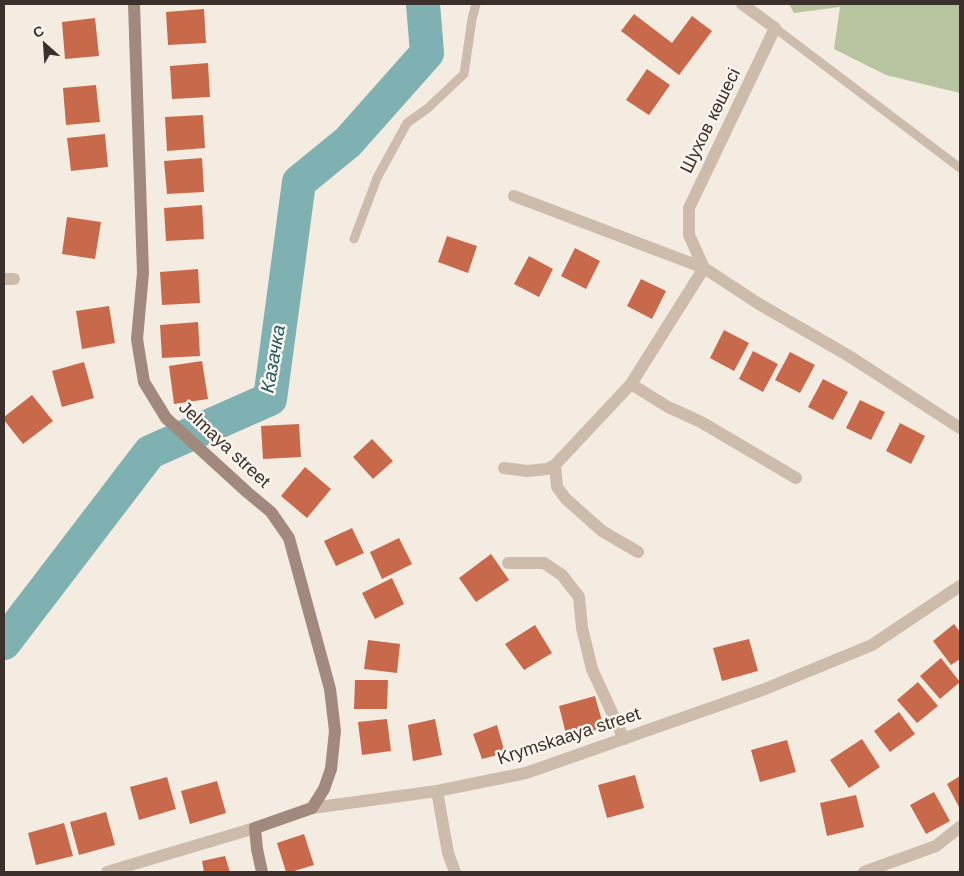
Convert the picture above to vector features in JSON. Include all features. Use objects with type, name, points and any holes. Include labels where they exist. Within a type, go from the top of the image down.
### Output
[{"type":"street","name":"Jelmaya street","points":[[134,4],[142,273],[137,340],[144,382],[166,418],[271,512],[289,538],[330,689],[335,731],[331,769],[324,789],[312,808]]},
{"type":"street","points":[[742,4],[775,28]]},
{"type":"street","name":"Шухов көшесі","points":[[704,268],[689,235],[689,208],[775,28]]},
{"type":"street","points":[[514,196],[704,268],[759,304],[849,356],[960,428]]},
{"type":"street","points":[[504,468],[527,471],[547,469],[555,465],[631,384],[704,268]]},
{"type":"street","points":[[631,384],[668,406],[701,422],[796,478]]},
{"type":"street","points":[[555,465],[557,487],[566,499],[602,531],[638,552]]},
{"type":"street","points":[[508,562],[544,562],[562,575],[579,597],[582,628],[592,669],[624,739]]},
{"type":"street","name":"Krymskaaya street","points":[[108,872],[255,828],[312,808],[437,791],[526,773],[765,689],[872,645],[960,586]]},
{"type":"street","points":[[437,791],[448,854],[455,872]]},
{"type":"street","points":[[864,872],[936,846],[960,827]]},
{"type":"street","points":[[255,828],[262,872]]},
{"type":"lane","points":[[354,239],[377,178],[406,123],[428,108],[464,74],[476,4]]},
{"type":"lane","points":[[775,28],[960,168]]},
{"type":"green space","points":[[789,4],[960,4],[960,93],[886,75],[834,49],[840,7],[794,13]]},
{"type":"building","points":[[204,9],[206,43],[168,45],[166,12]]},
{"type":"building","points":[[634,14],[672,43],[692,16],[712,31],[679,75],[621,31]]},
{"type":"building","points":[[95,18],[99,56],[65,59],[62,22]]},
{"type":"building","points":[[208,63],[210,97],[172,99],[170,66]]},
{"type":"building","points":[[647,69],[670,85],[649,115],[626,100]]},
{"type":"building","points":[[96,85],[100,122],[66,125],[63,88]]},
{"type":"building","points":[[203,115],[205,148],[167,151],[165,117]]},
{"type":"building","points":[[105,134],[108,167],[71,171],[67,138]]},
{"type":"building","points":[[202,158],[204,192],[167,194],[164,161]]},
{"type":"building","points":[[202,205],[204,239],[166,241],[164,208]]},
{"type":"building","points":[[67,217],[101,222],[95,259],[62,254]]},
{"type":"building","points":[[447,236],[477,246],[468,273],[438,262]]},
{"type":"building","points":[[575,248],[600,261],[586,289],[561,276]]},
{"type":"building","points":[[529,256],[553,269],[539,297],[514,284]]},
{"type":"building","points":[[198,269],[200,303],[162,305],[160,272]]},
{"type":"building","points":[[641,279],[666,291],[652,319],[627,306]]},
{"type":"building","points":[[109,306],[115,343],[82,349],[76,311]]},
{"type":"building","points":[[198,322],[200,356],[162,358],[160,325]]},
{"type":"building","points":[[724,330],[749,343],[734,371],[710,358]]},
{"type":"building","points":[[753,351],[778,364],[763,392],[739,379]]},
{"type":"building","points":[[790,352],[815,365],[800,393],[775,380]]},
{"type":"building","points":[[202,361],[208,399],[174,404],[169,366]]},
{"type":"building","points":[[84,362],[94,398],[62,407],[52,371]]},
{"type":"building","points":[[823,379],[848,392],[833,420],[808,407]]},
{"type":"building","points":[[32,395],[53,421],[23,444],[4,420],[4,417]]},
{"type":"building","points":[[860,400],[885,412],[871,440],[846,428]]},
{"type":"building","points":[[900,423],[925,436],[911,464],[886,451]]},
{"type":"building","points":[[299,424],[301,457],[263,459],[261,426]]},
{"type":"building","points":[[372,439],[393,461],[373,479],[353,457]]},
{"type":"building","points":[[305,467],[331,489],[307,518],[281,496]]},
{"type":"building","points":[[352,528],[364,553],[336,566],[324,541]]},
{"type":"building","points":[[399,538],[412,564],[382,579],[370,552]]},
{"type":"building","points":[[491,554],[509,580],[476,602],[459,578]]},
{"type":"building","points":[[392,578],[404,604],[375,619],[362,593]]},
{"type":"building","points":[[954,624],[960,632],[960,659],[951,665],[933,641]]},
{"type":"building","points":[[535,625],[552,653],[524,670],[505,644]]},
{"type":"building","points":[[749,639],[758,671],[722,681],[713,648]]},
{"type":"building","points":[[368,640],[400,644],[397,673],[364,669]]},
{"type":"building","points":[[941,658],[960,682],[940,699],[920,676]]},
{"type":"building","points":[[355,680],[388,680],[387,709],[354,709]]},
{"type":"building","points":[[918,682],[938,706],[917,723],[897,700]]},
{"type":"building","points":[[595,696],[604,728],[567,738],[559,706]]},
{"type":"building","points":[[899,712],[915,734],[890,752],[874,731]]},
{"type":"building","points":[[387,719],[391,751],[362,755],[358,722]]},
{"type":"building","points":[[435,719],[442,755],[413,761],[408,725]]},
{"type":"building","points":[[497,725],[505,753],[482,759],[473,734]]},
{"type":"building","points":[[862,739],[880,767],[849,788],[830,760]]},
{"type":"building","points":[[787,740],[796,772],[760,782],[751,750]]},
{"type":"building","points":[[635,775],[644,808],[607,818],[598,785]]},
{"type":"building","points":[[960,776],[960,809],[947,784]]},
{"type":"building","points":[[167,777],[176,809],[139,820],[130,787]]},
{"type":"building","points":[[217,781],[226,813],[190,824],[181,791]]},
{"type":"building","points":[[934,792],[950,821],[926,834],[910,805]]},
{"type":"building","points":[[856,795],[864,827],[827,836],[820,803]]},
{"type":"building","points":[[106,812],[115,845],[79,855],[70,822]]},
{"type":"building","points":[[64,823],[73,856],[36,865],[28,833]]},
{"type":"building","points":[[304,834],[314,865],[286,872],[277,843]]},
{"type":"building","points":[[225,856],[230,872],[204,872],[202,861]]},
{"type":"waterway","name":"Казачка","points":[[4,643],[150,452],[270,399],[299,182],[348,142],[427,53],[423,4]]}]
